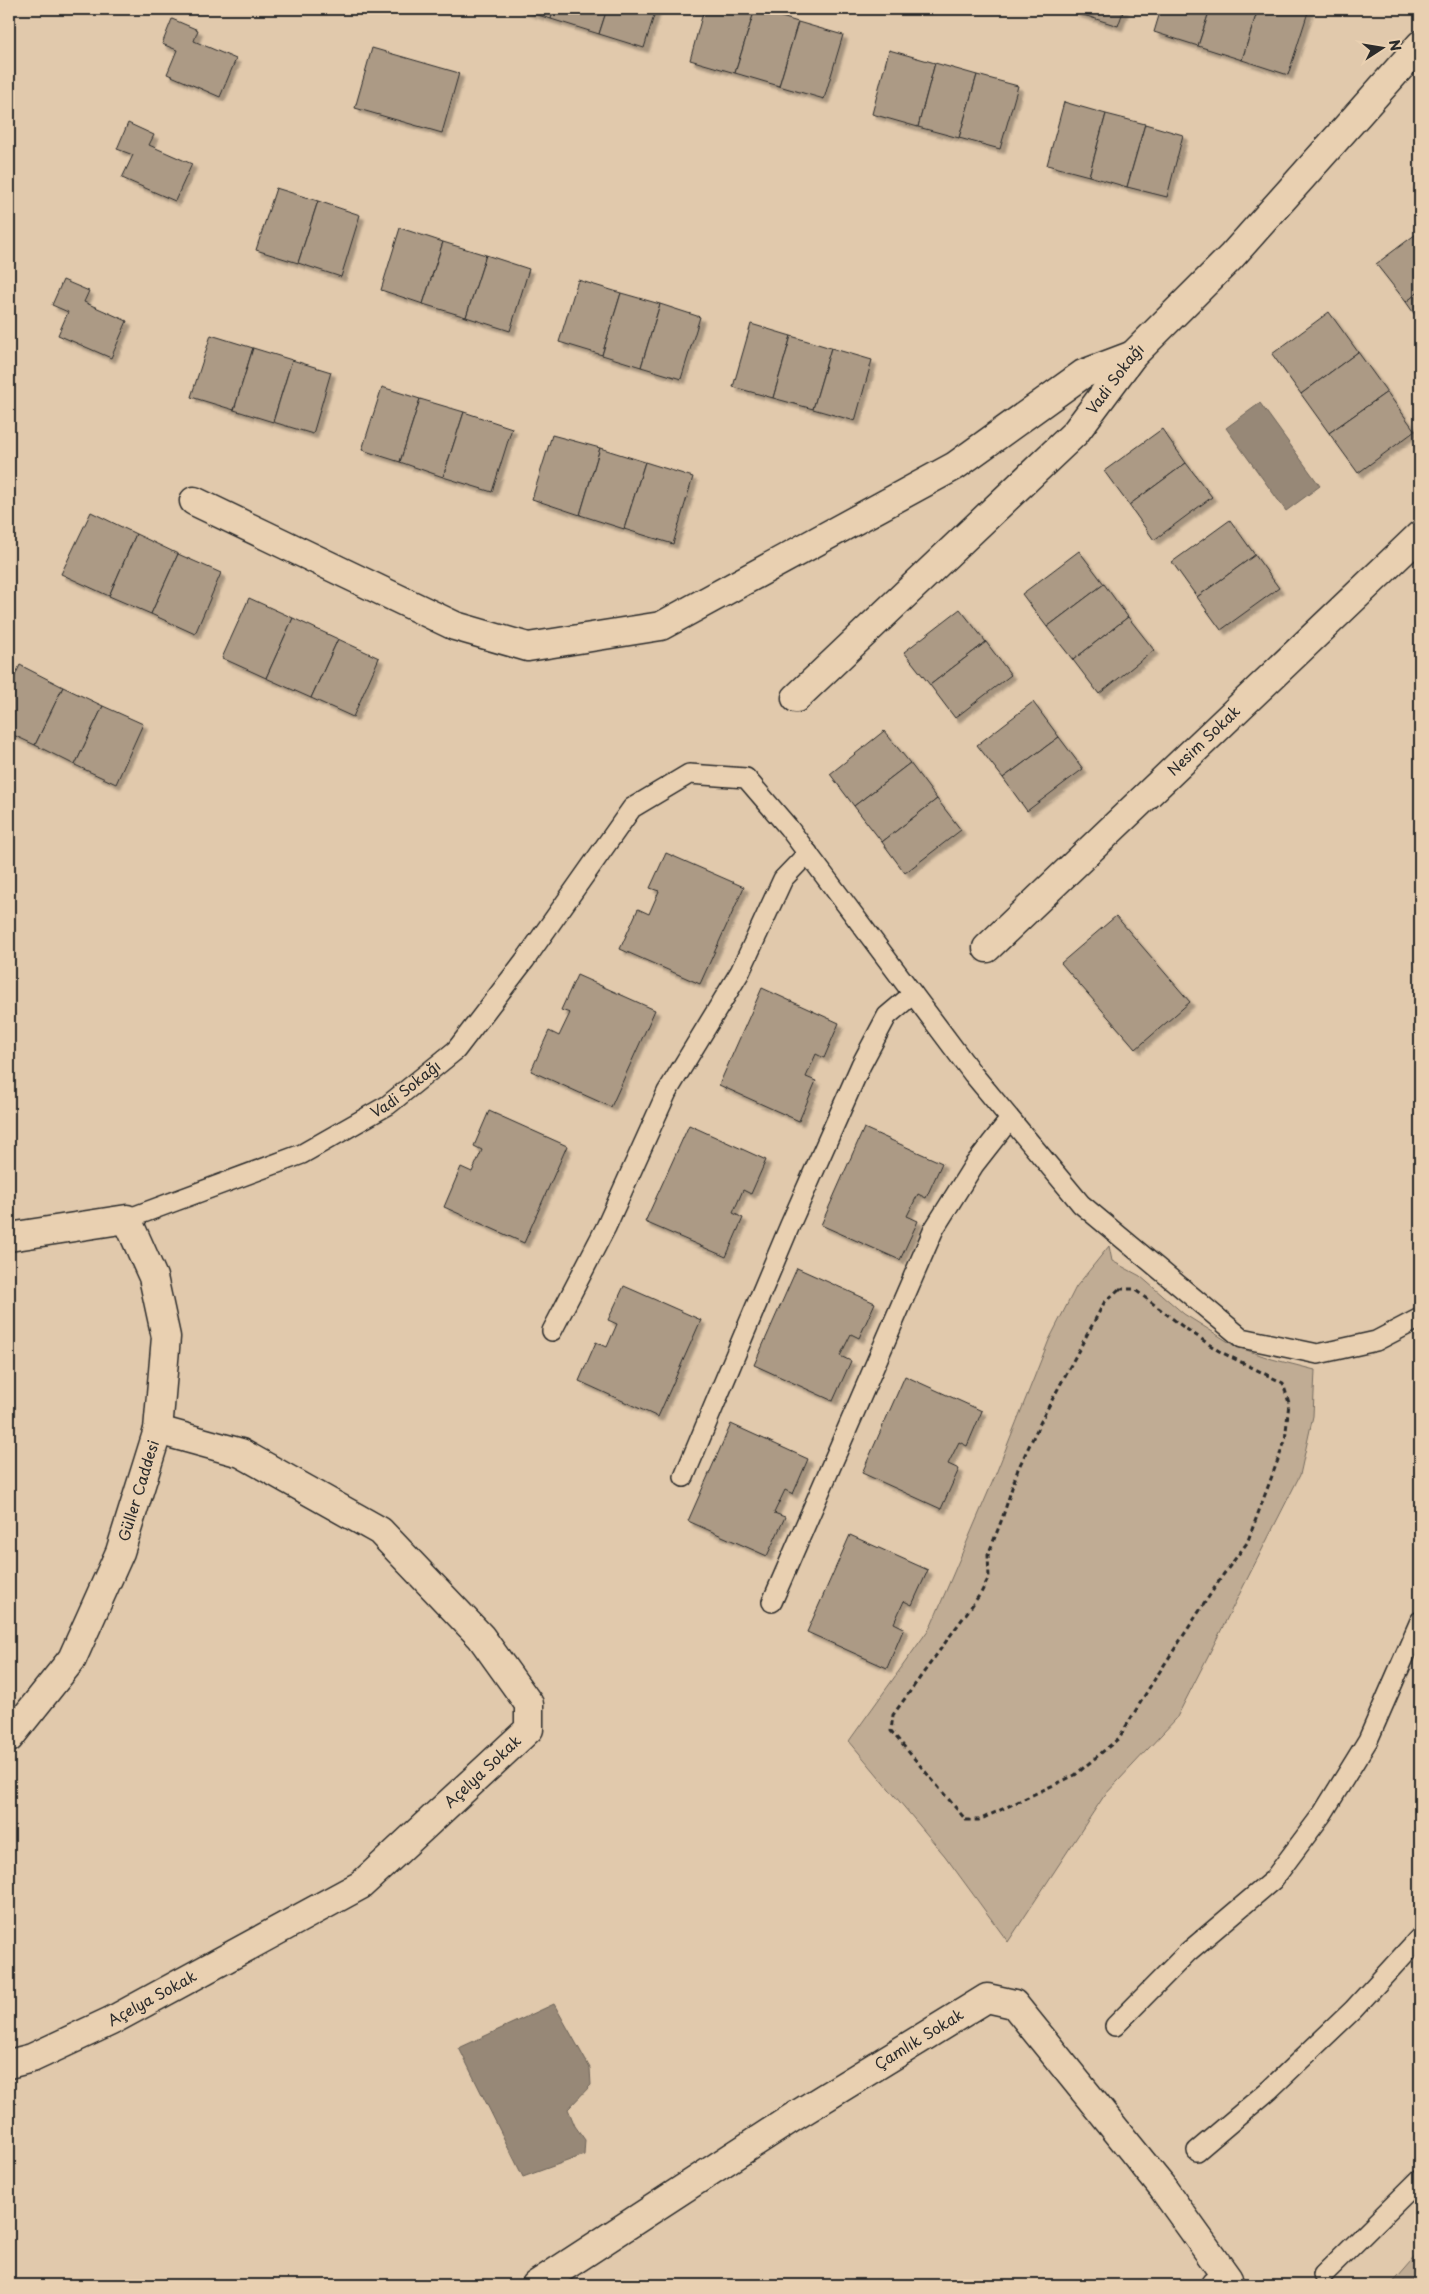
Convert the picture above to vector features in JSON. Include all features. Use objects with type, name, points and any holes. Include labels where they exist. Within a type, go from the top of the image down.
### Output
[{"type":"street","name":"Vadi Sokağı","points":[[796,698],[1075,433],[1133,355],[1231,258],[1420,45]]},
{"type":"street","points":[[194,501],[454,626],[528,647],[661,626],[955,466],[1083,374],[1133,355]]},
{"type":"street","name":"Nesim Sokak","points":[[987,948],[1420,535]]},
{"type":"street","name":"Vadi Sokağı","points":[[9,1237],[126,1219]]},
{"type":"street","name":"Güller Caddesi","points":[[9,1738],[72,1659],[120,1552],[158,1430],[166,1337],[153,1276],[126,1219]]},
{"type":"street","name":"Açelya Sokak","points":[[9,2064],[32,2058],[111,2021],[361,1885],[529,1729],[529,1704],[481,1638],[380,1531],[241,1453],[158,1430]]},
{"type":"street","name":"Çamlık Sokak","points":[[536,2285],[794,2116],[987,1998],[1014,2004],[1162,2187],[1222,2282]]},
{"type":"lane","name":"Vadi Sokağı","points":[[126,1219],[302,1154],[388,1104],[456,1050],[525,960],[632,808],[689,774],[746,778],[808,854]]},
{"type":"lane","points":[[552,1331],[606,1227],[667,1092],[740,972],[783,879],[808,854],[973,1074],[1081,1204],[1242,1338],[1318,1354],[1376,1341],[1420,1318]]},
{"type":"lane","points":[[684,1477],[786,1234],[861,1065],[887,1016],[913,994]]},
{"type":"lane","points":[[772,1602],[934,1230],[974,1165],[1010,1119]]},
{"type":"lane","points":[[1115,2026],[1188,1952],[1273,1880],[1301,1843],[1323,1813],[1368,1740],[1420,1621]]},
{"type":"lane","points":[[1197,2151],[1269,2090],[1353,2010],[1420,1937]]},
{"type":"lane","points":[[1323,2275],[1420,2179]]},
{"type":"path","points":[[1119,1289],[1134,1289],[1182,1326],[1219,1351],[1283,1383],[1289,1403],[1285,1441],[1247,1543],[1223,1575],[1151,1685],[1119,1738],[1075,1776],[979,1820],[966,1820],[891,1731],[893,1715],[981,1593],[989,1577],[988,1555],[1018,1469],[1044,1415],[1104,1303],[1119,1289]]},
{"type":"shaded area","points":[[1260,403],[1320,486],[1286,511],[1226,428]]},
{"type":"shaded area","points":[[1109,1246],[1112,1261],[1140,1276],[1184,1314],[1235,1346],[1272,1359],[1315,1370],[1313,1416],[1300,1475],[1176,1719],[1104,1796],[1008,1942],[945,1856],[849,1741],[931,1626],[995,1476],[1049,1340],[1076,1287]]},
{"type":"shaded area","points":[[554,2004],[590,2068],[591,2085],[568,2109],[575,2126],[585,2140],[584,2155],[523,2177],[459,2048]]},
{"type":"shaded area","points":[[1419,2253],[1420,2285],[1391,2285]]},
{"type":"building","points":[[518,9],[554,9],[551,19]]},
{"type":"building","points":[[554,9],[607,9],[599,34],[551,19]]},
{"type":"building","points":[[607,9],[656,9],[644,48],[599,34]]},
{"type":"building","points":[[704,9],[755,9],[735,73],[690,60]]},
{"type":"building","points":[[755,9],[798,22],[779,86],[735,73]]},
{"type":"building","points":[[1075,9],[1124,9],[1118,26],[1074,12]]},
{"type":"building","points":[[1161,9],[1210,9],[1198,46],[1154,32]]},
{"type":"building","points":[[1210,9],[1258,9],[1242,60],[1198,46]]},
{"type":"building","points":[[1258,9],[1309,9],[1288,75],[1242,60]]},
{"type":"building","points":[[172,19],[198,30],[194,41],[236,59],[220,97],[167,74],[177,50],[162,44]]},
{"type":"building","points":[[798,22],[843,35],[824,99],[779,86]]},
{"type":"building","points":[[372,48],[459,73],[442,133],[355,108]]},
{"type":"building","points":[[889,50],[935,63],[918,127],[872,114]]},
{"type":"building","points":[[935,63],[977,75],[959,138],[918,127]]},
{"type":"building","points":[[977,75],[1018,86],[1000,149],[959,138]]},
{"type":"building","points":[[1064,102],[1106,114],[1089,176],[1047,165]]},
{"type":"building","points":[[1106,114],[1145,124],[1127,187],[1089,176]]},
{"type":"building","points":[[128,123],[154,135],[149,145],[192,164],[175,201],[122,178],[133,155],[117,149]]},
{"type":"building","points":[[1145,124],[1183,135],[1167,197],[1127,187]]},
{"type":"building","points":[[276,188],[318,201],[298,263],[256,250]]},
{"type":"building","points":[[318,201],[360,215],[341,277],[298,263]]},
{"type":"building","points":[[400,228],[443,242],[423,304],[381,290]]},
{"type":"building","points":[[1420,231],[1420,291],[1406,302],[1376,264]]},
{"type":"building","points":[[443,242],[486,255],[466,317],[423,304]]},
{"type":"building","points":[[486,255],[529,269],[510,331],[466,317]]},
{"type":"building","points":[[63,280],[89,291],[84,302],[127,321],[111,358],[58,335],[68,312],[52,305]]},
{"type":"building","points":[[578,280],[621,293],[602,355],[559,342]]},
{"type":"building","points":[[1420,291],[1420,322],[1406,302]]},
{"type":"building","points":[[621,293],[660,304],[641,367],[602,355]]},
{"type":"building","points":[[660,304],[700,317],[681,379],[641,367]]},
{"type":"building","points":[[1329,312],[1358,352],[1301,394],[1272,354]]},
{"type":"building","points":[[751,324],[791,336],[773,398],[733,387]]},
{"type":"building","points":[[211,335],[253,348],[234,410],[191,397]]},
{"type":"building","points":[[791,336],[831,348],[813,409],[773,398]]},
{"type":"building","points":[[253,348],[292,360],[273,422],[234,410]]},
{"type":"building","points":[[831,348],[872,360],[855,421],[813,409]]},
{"type":"building","points":[[1358,352],[1387,392],[1329,433],[1301,394]]},
{"type":"building","points":[[292,360],[331,372],[313,434],[273,422]]},
{"type":"building","points":[[382,387],[420,399],[400,462],[362,450]]},
{"type":"building","points":[[1387,392],[1415,431],[1358,473],[1329,433]]},
{"type":"building","points":[[420,399],[464,412],[443,477],[400,462]]},
{"type":"building","points":[[464,412],[512,428],[492,492],[443,477]]},
{"type":"building","points":[[1162,429],[1186,463],[1129,505],[1104,471]]},
{"type":"building","points":[[552,435],[600,448],[580,515],[532,499]]},
{"type":"building","points":[[600,448],[645,462],[624,529],[580,515]]},
{"type":"building","points":[[645,462],[693,477],[673,544],[624,529]]},
{"type":"building","points":[[1186,463],[1212,497],[1154,540],[1129,505]]},
{"type":"building","points":[[91,512],[136,534],[109,596],[61,574]]},
{"type":"building","points":[[1230,520],[1255,555],[1197,597],[1172,562]]},
{"type":"building","points":[[136,534],[178,554],[151,614],[109,596]]},
{"type":"building","points":[[1079,551],[1104,584],[1047,627],[1022,594]]},
{"type":"building","points":[[178,554],[221,573],[195,634],[151,614]]},
{"type":"building","points":[[1255,555],[1279,588],[1221,630],[1197,597]]},
{"type":"building","points":[[1104,584],[1128,617],[1073,660],[1047,627]]},
{"type":"building","points":[[249,598],[293,618],[266,678],[222,658]]},
{"type":"building","points":[[960,609],[986,642],[930,685],[904,652]]},
{"type":"building","points":[[1128,617],[1154,650],[1099,694],[1073,660]]},
{"type":"building","points":[[293,618],[338,639],[311,698],[266,678]]},
{"type":"building","points":[[338,639],[379,658],[353,717],[311,698]]},
{"type":"building","points":[[986,642],[1011,675],[955,718],[930,685]]},
{"type":"building","points":[[20,665],[63,687],[35,745],[9,733],[9,688]]},
{"type":"building","points":[[63,687],[103,706],[75,765],[35,745]]},
{"type":"building","points":[[1033,702],[1059,737],[1003,778],[977,745]]},
{"type":"building","points":[[103,706],[143,724],[116,784],[75,765]]},
{"type":"building","points":[[884,731],[910,763],[854,806],[830,774]]},
{"type":"building","points":[[1059,737],[1083,769],[1027,811],[1003,778]]},
{"type":"building","points":[[910,763],[937,799],[882,842],[854,806]]},
{"type":"building","points":[[937,799],[961,830],[905,873],[882,842]]},
{"type":"building","points":[[666,853],[744,887],[700,984],[620,949],[638,909],[649,914],[659,891],[650,888]]},
{"type":"building","points":[[1116,916],[1190,1002],[1136,1049],[1061,963]]},
{"type":"building","points":[[577,975],[655,1010],[611,1107],[531,1071],[549,1031],[559,1036],[570,1013],[561,1010]]},
{"type":"building","points":[[762,988],[839,1023],[824,1058],[816,1054],[806,1077],[816,1081],[799,1121],[719,1085]]},
{"type":"building","points":[[489,1111],[567,1146],[524,1243],[444,1207],[461,1167],[472,1172],[482,1150],[474,1146]]},
{"type":"building","points":[[689,1125],[766,1160],[751,1194],[743,1190],[733,1213],[743,1218],[726,1257],[645,1222]]},
{"type":"building","points":[[864,1128],[942,1163],[926,1198],[918,1194],[907,1216],[918,1221],[900,1260],[821,1225]]},
{"type":"building","points":[[797,1268],[875,1303],[859,1338],[851,1334],[840,1356],[851,1361],[833,1401],[754,1365]]},
{"type":"building","points":[[624,1286],[701,1320],[658,1417],[579,1381],[596,1342],[607,1347],[617,1324],[608,1320]]},
{"type":"building","points":[[905,1376],[982,1411],[967,1446],[959,1442],[948,1464],[959,1469],[941,1509],[862,1473]]},
{"type":"building","points":[[731,1424],[808,1459],[793,1494],[785,1490],[774,1513],[785,1517],[767,1556],[688,1521]]},
{"type":"building","points":[[850,1535],[928,1570],[912,1605],[904,1601],[894,1623],[904,1628],[887,1668],[807,1632]]}]
